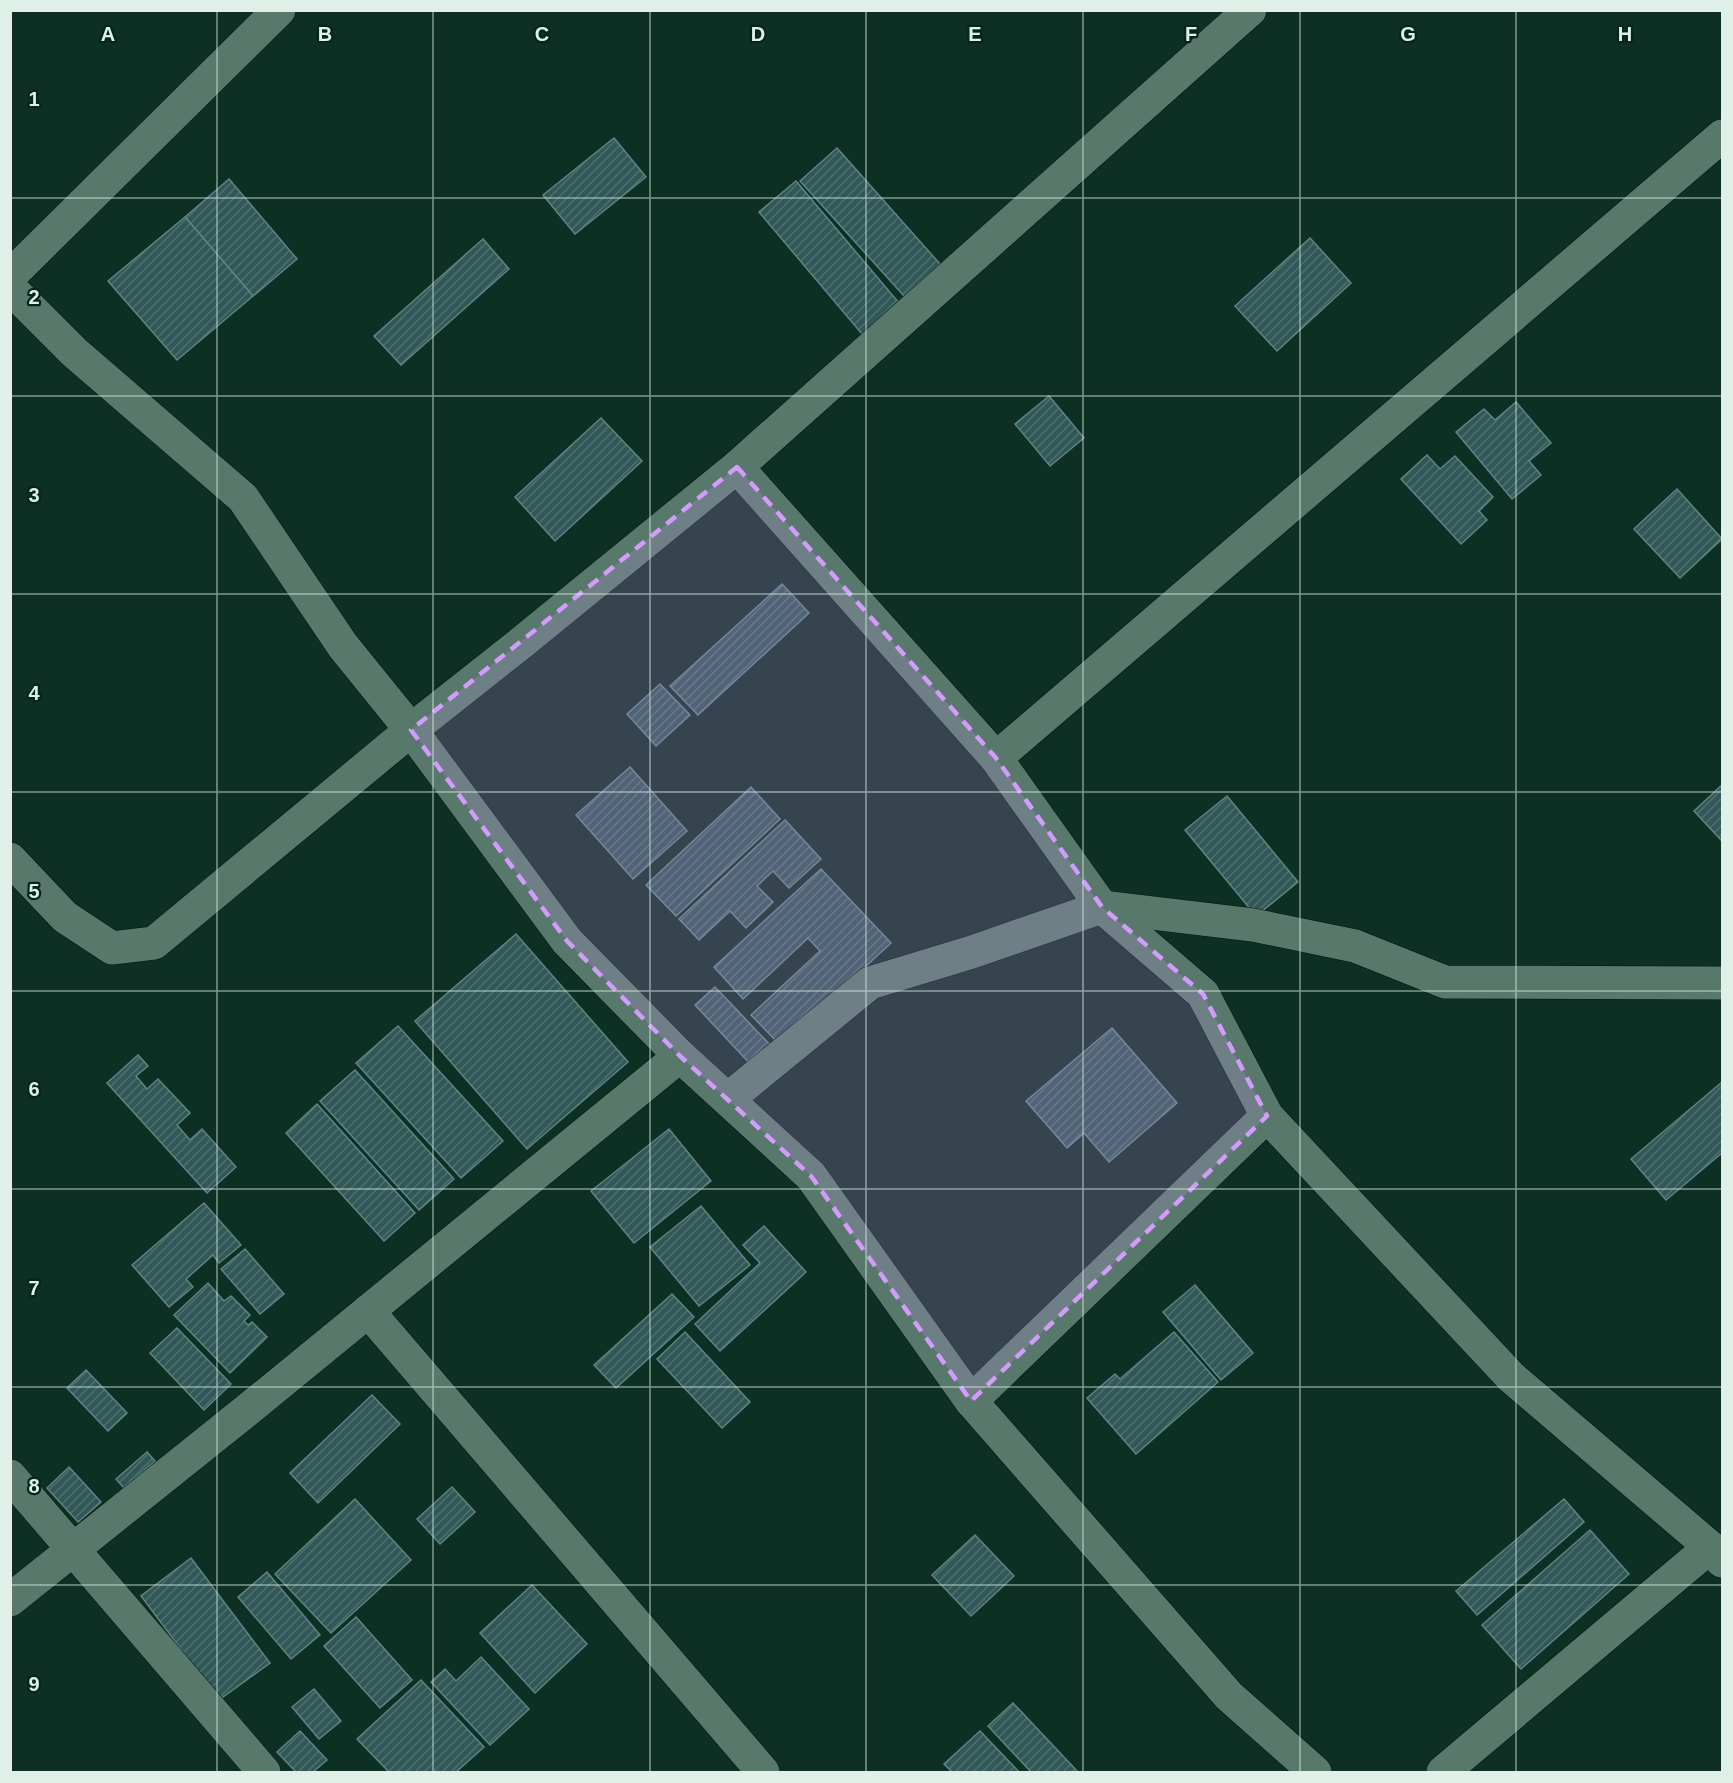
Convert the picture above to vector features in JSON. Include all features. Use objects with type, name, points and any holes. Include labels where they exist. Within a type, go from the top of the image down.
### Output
[{"type":"street","points":[[10,276],[279,10]]},
{"type":"street","points":[[10,859],[65,917],[112,948],[154,943],[411,730],[737,467],[1250,10]]},
{"type":"street","points":[[996,758],[1722,136]]},
{"type":"street","points":[[10,288],[74,352],[243,498],[343,646],[411,730],[567,941],[680,1056],[811,1176],[971,1401],[1229,1696],[1315,1773]]},
{"type":"street","points":[[737,467],[996,758],[1102,907],[1203,994],[1267,1116],[1511,1377],[1716,1554],[1443,1773]]},
{"type":"street","points":[[728,1099],[870,983],[972,952],[1102,907],[1253,925],[1355,946],[1445,982],[1722,983]]},
{"type":"street","points":[[10,1600],[680,1056]]},
{"type":"street","points":[[971,1401],[1267,1116]]},
{"type":"street","points":[[368,1311],[763,1773]]},
{"type":"street","points":[[10,1476],[264,1773]]},
{"type":"highlighted area","points":[[737,467],[996,758],[1102,907],[1203,994],[1267,1116],[971,1401],[811,1176],[680,1056],[567,941],[411,730]]},
{"type":"building","points":[[614,138],[646,177],[575,234],[543,195]]},
{"type":"building","points":[[837,148],[940,264],[904,296],[800,181]]},
{"type":"building","points":[[229,179],[297,259],[253,296],[185,217]]},
{"type":"building","points":[[796,181],[899,303],[862,334],[759,212]]},
{"type":"building","points":[[185,217],[253,296],[177,360],[108,281]]},
{"type":"building","points":[[1310,238],[1351,283],[1277,351],[1235,306]]},
{"type":"building","points":[[483,239],[509,269],[401,365],[374,336]]},
{"type":"building","points":[[1049,396],[1084,438],[1050,466],[1015,424]]},
{"type":"building","points":[[1516,402],[1551,443],[1529,461],[1541,475],[1512,499],[1456,432],[1484,409],[1495,420]]},
{"type":"building","points":[[601,418],[642,461],[555,541],[515,497]]},
{"type":"building","points":[[1427,455],[1440,469],[1455,456],[1493,497],[1479,511],[1487,520],[1461,544],[1401,479]]},
{"type":"building","points":[[1677,489],[1722,539],[1680,578],[1634,529]]},
{"type":"building","points":[[782,584],[809,613],[698,715],[670,686]]},
{"type":"building","points":[[660,684],[690,715],[656,746],[627,714]]},
{"type":"building","points":[[630,767],[687,831],[633,879],[576,815]]},
{"type":"building","points":[[1722,785],[1722,841],[1694,811]]},
{"type":"building","points":[[751,787],[780,819],[676,916],[646,885]]},
{"type":"building","points":[[1227,796],[1298,882],[1256,916],[1185,830]]},
{"type":"building","points":[[785,820],[821,859],[789,888],[773,871],[757,886],[773,902],[746,928],[730,911],[699,940],[679,919]]},
{"type":"building","points":[[821,869],[891,943],[780,1045],[751,1015],[820,951],[808,938],[743,999],[714,967]]},
{"type":"building","points":[[516,934],[628,1062],[527,1149],[415,1021]]},
{"type":"building","points":[[715,987],[774,1049],[754,1068],[695,1005]]},
{"type":"building","points":[[398,1026],[503,1141],[461,1178],[356,1063]]},
{"type":"building","points":[[1112,1028],[1177,1103],[1109,1162],[1084,1133],[1067,1148],[1026,1101]]},
{"type":"building","points":[[138,1055],[148,1066],[136,1076],[147,1089],[158,1079],[190,1113],[177,1125],[190,1140],[202,1129],[236,1167],[207,1193],[107,1083]]},
{"type":"building","points":[[355,1070],[454,1179],[419,1210],[320,1101]]},
{"type":"building","points":[[1722,1082],[1722,1153],[1666,1200],[1631,1159]]},
{"type":"building","points":[[317,1104],[415,1213],[384,1241],[286,1133]]},
{"type":"building","points":[[669,1129],[711,1181],[634,1243],[591,1191]]},
{"type":"building","points":[[204,1203],[241,1245],[219,1263],[213,1255],[186,1279],[193,1287],[169,1307],[132,1265]]},
{"type":"building","points":[[701,1206],[750,1265],[699,1306],[650,1247]]},
{"type":"building","points":[[764,1226],[806,1272],[720,1351],[695,1324],[760,1263],[743,1245]]},
{"type":"building","points":[[245,1249],[284,1294],[260,1314],[221,1269]]},
{"type":"building","points":[[208,1283],[224,1301],[231,1296],[250,1315],[244,1321],[248,1325],[252,1322],[267,1337],[230,1373],[174,1315]]},
{"type":"building","points":[[1195,1285],[1253,1353],[1221,1380],[1163,1312]]},
{"type":"building","points":[[672,1294],[694,1317],[616,1388],[594,1365]]},
{"type":"building","points":[[177,1328],[231,1384],[204,1410],[150,1353]]},
{"type":"building","points":[[685,1332],[750,1402],[722,1428],[657,1359]]},
{"type":"building","points":[[1174,1332],[1218,1382],[1136,1454],[1087,1398],[1115,1374],[1120,1379]]},
{"type":"building","points":[[86,1370],[127,1413],[108,1431],[67,1388]]},
{"type":"building","points":[[372,1395],[400,1424],[318,1503],[290,1473]]},
{"type":"building","points":[[147,1452],[155,1461],[124,1488],[116,1479]]},
{"type":"building","points":[[69,1467],[101,1502],[78,1522],[47,1488]]},
{"type":"building","points":[[452,1487],[475,1512],[440,1544],[417,1519]]},
{"type":"building","points":[[355,1499],[411,1560],[331,1633],[275,1574]]},
{"type":"building","points":[[1564,1499],[1584,1522],[1477,1615],[1456,1591]]},
{"type":"building","points":[[1590,1530],[1629,1574],[1521,1669],[1482,1625]]},
{"type":"building","points":[[975,1535],[1014,1576],[971,1616],[932,1575]]},
{"type":"building","points":[[191,1558],[270,1663],[219,1700],[141,1596]]},
{"type":"building","points":[[267,1572],[320,1635],[291,1659],[238,1597]]},
{"type":"building","points":[[532,1585],[587,1644],[535,1693],[480,1633]]},
{"type":"building","points":[[356,1617],[412,1680],[380,1708],[324,1646]]},
{"type":"building","points":[[481,1657],[529,1709],[490,1745],[431,1682],[445,1669],[456,1681]]},
{"type":"building","points":[[421,1680],[484,1747],[456,1772],[389,1772],[357,1739]]},
{"type":"building","points":[[314,1689],[341,1721],[319,1739],[292,1707]]},
{"type":"building","points":[[1013,1703],[1078,1772],[1031,1772],[988,1726]]},
{"type":"building","points":[[300,1731],[327,1760],[313,1772],[296,1772],[277,1752]]},
{"type":"building","points":[[980,1731],[1019,1772],[952,1772],[944,1764]]}]
